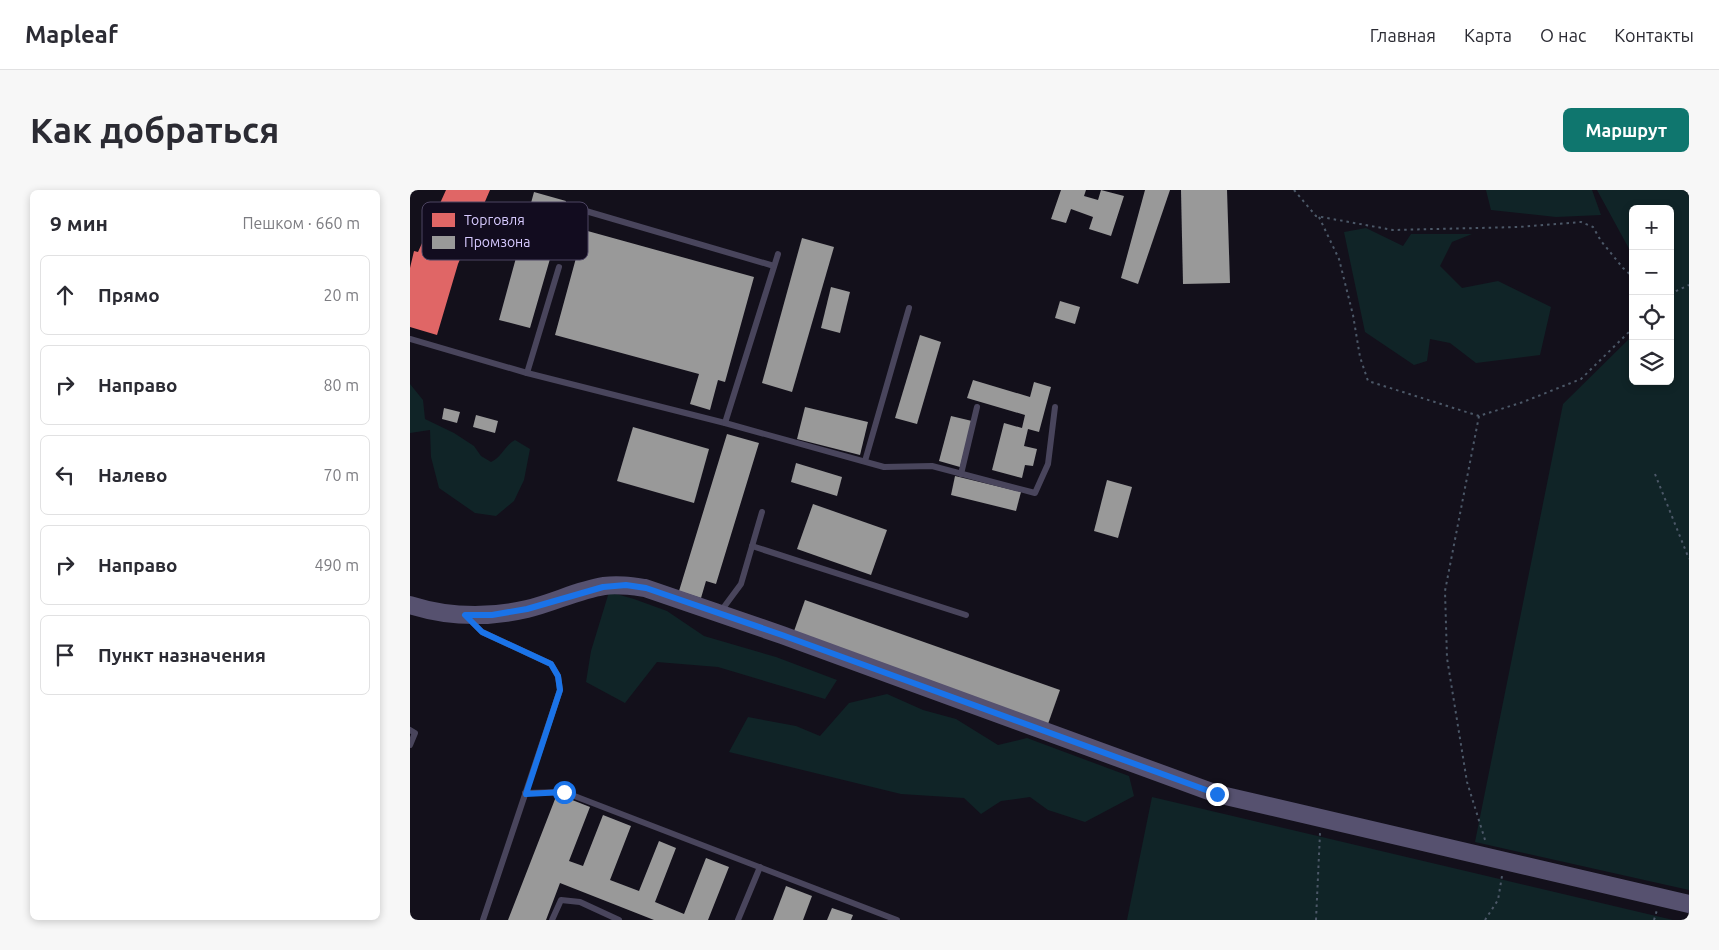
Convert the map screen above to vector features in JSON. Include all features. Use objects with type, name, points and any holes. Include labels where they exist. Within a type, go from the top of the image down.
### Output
[{"type":"street","points":[[410,606],[436,612],[492,615],[527,609],[603,587],[626,585],[646,588],[782,635],[1217,794],[1689,904]]},
{"type":"lane","points":[[588,212],[774,266]]},
{"type":"lane","points":[[726,423],[778,254]]},
{"type":"lane","points":[[527,373],[559,267]]},
{"type":"lane","points":[[865,461],[909,308]]},
{"type":"lane","points":[[410,339],[527,373],[726,423],[884,467],[932,466],[1035,493],[1048,464],[1055,407]]},
{"type":"lane","points":[[961,474],[977,407]]},
{"type":"lane","points":[[719,614],[741,584],[762,512]]},
{"type":"lane","points":[[752,546],[966,615]]},
{"type":"lane","points":[[465,615],[482,632],[551,664],[558,676],[560,690],[483,920]]},
{"type":"lane","points":[[410,730],[415,733],[410,745]]},
{"type":"lane","points":[[526,794],[564,792],[897,920]]},
{"type":"lane","points":[[738,920],[760,867]]},
{"type":"lane","points":[[552,920],[561,900],[580,902],[619,920]]},
{"type":"path","points":[[1294,190],[1316,216],[1393,230],[1519,227],[1581,222],[1593,227],[1600,241],[1629,273]]},
{"type":"path","points":[[1319,217],[1339,259],[1353,315],[1360,357],[1368,381],[1479,416],[1523,402],[1581,379],[1629,332]]},
{"type":"path","points":[[1674,292],[1689,285]]},
{"type":"path","points":[[1479,416],[1445,592],[1447,658],[1467,782],[1486,837],[1497,859],[1498,900],[1485,920]]},
{"type":"path","points":[[1655,474],[1689,559]]},
{"type":"path","points":[[1316,920],[1321,818]]},
{"type":"green space","points":[[1486,190],[1592,190],[1601,215],[1556,217],[1491,210]]},
{"type":"green space","points":[[1597,190],[1689,190],[1689,890],[1475,842],[1563,404],[1629,339],[1629,385],[1674,385],[1674,205],[1629,205],[1629,249]]},
{"type":"green space","points":[[1366,228],[1403,246],[1411,234],[1472,234],[1452,242],[1440,266],[1462,288],[1498,281],[1551,307],[1540,355],[1476,363],[1450,343],[1430,339],[1427,361],[1414,365],[1365,332],[1344,232]]},
{"type":"green space","points":[[410,384],[423,400],[425,419],[454,433],[474,446],[481,456],[491,462],[515,440],[530,449],[524,480],[514,501],[496,516],[475,513],[439,488],[431,457],[430,430],[410,433]]},
{"type":"green space","points":[[609,592],[667,611],[704,636],[776,657],[837,680],[825,699],[718,667],[657,662],[625,703],[586,682],[591,651]]},
{"type":"green space","points":[[887,694],[923,710],[956,719],[998,745],[1027,738],[1129,776],[1134,796],[1085,822],[1048,810],[1030,797],[1001,801],[981,814],[964,798],[901,794],[729,752],[748,717],[796,726],[820,736],[849,703]]},
{"type":"green space","points":[[1152,797],[1673,920],[1127,920]]},
{"type":"building: Торговля","points":[[446,190],[490,190],[485,202],[441,202]]},
{"type":"building: Торговля","points":[[422,243],[422,260],[460,260],[437,335],[410,327],[410,268],[414,251],[418,252]]},
{"type":"building: Промзона","points":[[1061,190],[1086,190],[1084,196],[1098,200],[1101,190],[1124,196],[1111,236],[1089,229],[1093,217],[1071,209],[1066,223],[1051,219]]},
{"type":"building: Промзона","points":[[1145,190],[1170,190],[1138,284],[1121,278]]},
{"type":"building: Промзона","points":[[1181,190],[1227,190],[1230,283],[1183,284]]},
{"type":"building: Промзона","points":[[534,192],[566,201],[566,202],[531,202]]},
{"type":"building: Промзона","points":[[588,231],[754,277],[725,382],[718,380],[710,410],[690,404],[699,374],[555,335],[575,260],[588,260]]},
{"type":"building: Промзона","points":[[802,238],[834,247],[792,392],[762,383]]},
{"type":"building: Промзона","points":[[515,260],[550,260],[530,328],[499,320]]},
{"type":"building: Промзона","points":[[831,287],[850,292],[840,333],[821,328]]},
{"type":"building: Промзона","points":[[1060,301],[1080,307],[1075,324],[1055,318]]},
{"type":"building: Промзона","points":[[920,335],[941,342],[917,424],[895,418]]},
{"type":"building: Промзона","points":[[973,380],[1030,397],[1034,382],[1051,387],[1039,432],[1028,429],[1024,446],[1037,449],[1033,466],[1025,465],[1022,478],[992,470],[1004,423],[1022,428],[1025,415],[967,398]]},
{"type":"building: Промзона","points":[[805,407],[868,422],[860,455],[797,439]]},
{"type":"building: Промзона","points":[[444,408],[460,412],[457,423],[442,419]]},
{"type":"building: Промзона","points":[[476,415],[498,421],[495,433],[473,427]]},
{"type":"building: Промзона","points":[[951,416],[972,421],[960,467],[939,461]]},
{"type":"building: Промзона","points":[[633,427],[709,449],[694,503],[617,481]]},
{"type":"building: Промзона","points":[[727,434],[759,443],[716,584],[706,581],[701,598],[679,591]]},
{"type":"building: Промзона","points":[[796,463],[842,477],[837,496],[791,482]]},
{"type":"building: Промзона","points":[[955,476],[1021,492],[1016,511],[951,495]]},
{"type":"building: Промзона","points":[[1107,480],[1132,487],[1118,538],[1094,531]]},
{"type":"building: Промзона","points":[[813,504],[887,530],[871,575],[797,549]]},
{"type":"building: Промзона","points":[[805,600],[1060,690],[1048,724],[793,634]]},
{"type":"building: Промзона","points":[[557,794],[590,807],[569,861],[583,866],[603,815],[631,826],[610,880],[639,891],[659,841],[676,848],[655,902],[684,914],[706,858],[729,867],[708,920],[654,920],[560,883],[546,920],[508,920]]},
{"type":"building: Промзона","points":[[786,886],[812,896],[803,920],[773,920]]},
{"type":"building: Промзона","points":[[832,908],[853,915],[851,920],[827,920]]},
{"type":"route","points":[[564,792],[526,794],[560,690],[558,676],[551,664],[482,632],[465,615],[492,615],[527,609],[603,587],[626,585],[646,588],[782,635],[1217,794]]}]
